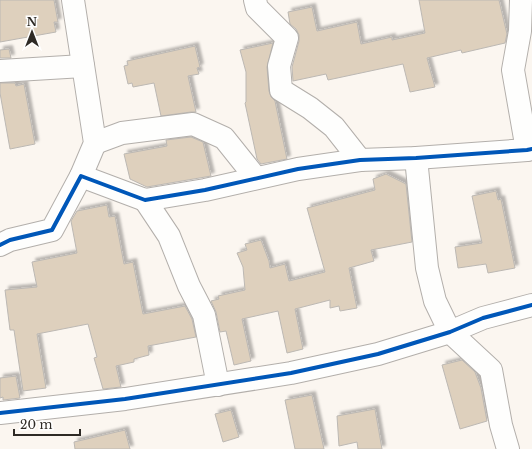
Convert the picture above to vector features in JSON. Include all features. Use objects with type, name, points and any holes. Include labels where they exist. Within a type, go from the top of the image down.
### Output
[{"type":"street","points":[[0,245],[10,240],[52,230],[81,176],[95,143],[73,0]]},
{"type":"street","points":[[255,0],[257,8],[286,38],[279,66],[281,90],[310,108],[334,127],[360,160]]},
{"type":"street","points":[[81,176],[145,200],[205,190],[298,169],[360,160],[416,158],[529,150],[513,70],[520,31],[521,0]]},
{"type":"street","points":[[0,71],[83,66]]},
{"type":"street","points":[[95,143],[122,133],[193,124],[224,138],[256,178]]},
{"type":"street","points":[[416,158],[427,268],[435,301],[450,332],[491,370],[501,425],[508,449]]},
{"type":"street","points":[[145,200],[168,236],[189,286],[204,315],[218,385]]},
{"type":"street","points":[[0,413],[125,400],[291,373],[378,354],[450,332],[483,318],[532,306]]},
{"type":"building","points":[[0,0],[54,0],[58,22],[54,22],[56,32],[0,42]]},
{"type":"building","points":[[419,0],[499,0],[507,34],[505,43],[462,53],[461,50],[427,58],[435,87],[410,92],[403,64],[328,80],[326,74],[293,81],[292,67],[299,41],[299,35],[296,29],[290,24],[288,12],[312,7],[317,31],[357,22],[361,44],[392,37],[392,40],[425,33]]},
{"type":"building","points":[[273,43],[267,67],[269,91],[271,97],[275,101],[287,159],[261,164],[257,159],[245,103],[246,72],[240,50]]},
{"type":"building","points":[[195,46],[200,67],[197,68],[199,74],[188,76],[196,112],[161,116],[154,83],[133,87],[132,83],[128,84],[124,66],[128,65],[127,61]]},
{"type":"building","points":[[9,49],[11,58],[0,58],[0,50]]},
{"type":"building","points":[[0,83],[15,83],[16,86],[24,84],[35,144],[10,149],[0,93]]},
{"type":"building","points":[[191,137],[203,142],[211,176],[147,187],[130,179],[124,154],[167,146],[166,140]]},
{"type":"building","points":[[386,174],[406,184],[412,242],[371,250],[374,261],[349,268],[357,308],[340,311],[339,306],[330,308],[330,300],[295,309],[303,349],[287,353],[278,311],[242,319],[251,361],[234,365],[226,331],[220,332],[216,312],[211,301],[219,299],[218,296],[245,290],[243,267],[237,253],[247,250],[245,244],[261,240],[270,268],[285,264],[289,281],[325,272],[307,208],[375,190],[373,179]]},
{"type":"building","points":[[496,191],[498,200],[501,199],[515,268],[488,273],[486,264],[458,268],[455,247],[482,243],[472,196]]},
{"type":"building","points":[[107,205],[109,217],[115,216],[124,264],[133,262],[143,314],[185,306],[192,319],[196,337],[148,346],[149,355],[134,359],[134,362],[116,366],[121,387],[103,389],[94,358],[97,357],[88,324],[37,334],[46,388],[23,391],[14,330],[10,330],[5,290],[37,287],[32,262],[77,253],[71,221],[77,211]]},
{"type":"building","points":[[462,360],[475,372],[481,388],[487,421],[460,429],[442,365]]},
{"type":"building","points":[[16,376],[20,398],[3,400],[3,397],[0,398],[0,378]]},
{"type":"building","points":[[312,395],[324,449],[295,449],[285,400]]},
{"type":"building","points":[[375,409],[382,449],[358,449],[357,442],[339,446],[337,416]]},
{"type":"building","points":[[231,410],[239,437],[223,442],[215,414]]},
{"type":"building","points":[[125,430],[130,449],[75,449],[74,442]]},
{"type":"cycle path","points":[[0,245],[10,240],[52,230],[81,176],[145,200],[205,190],[298,169],[360,160],[416,158],[532,149]]},
{"type":"cycle path","points":[[0,413],[125,399],[291,373],[378,354],[450,332],[483,318],[532,305]]}]
